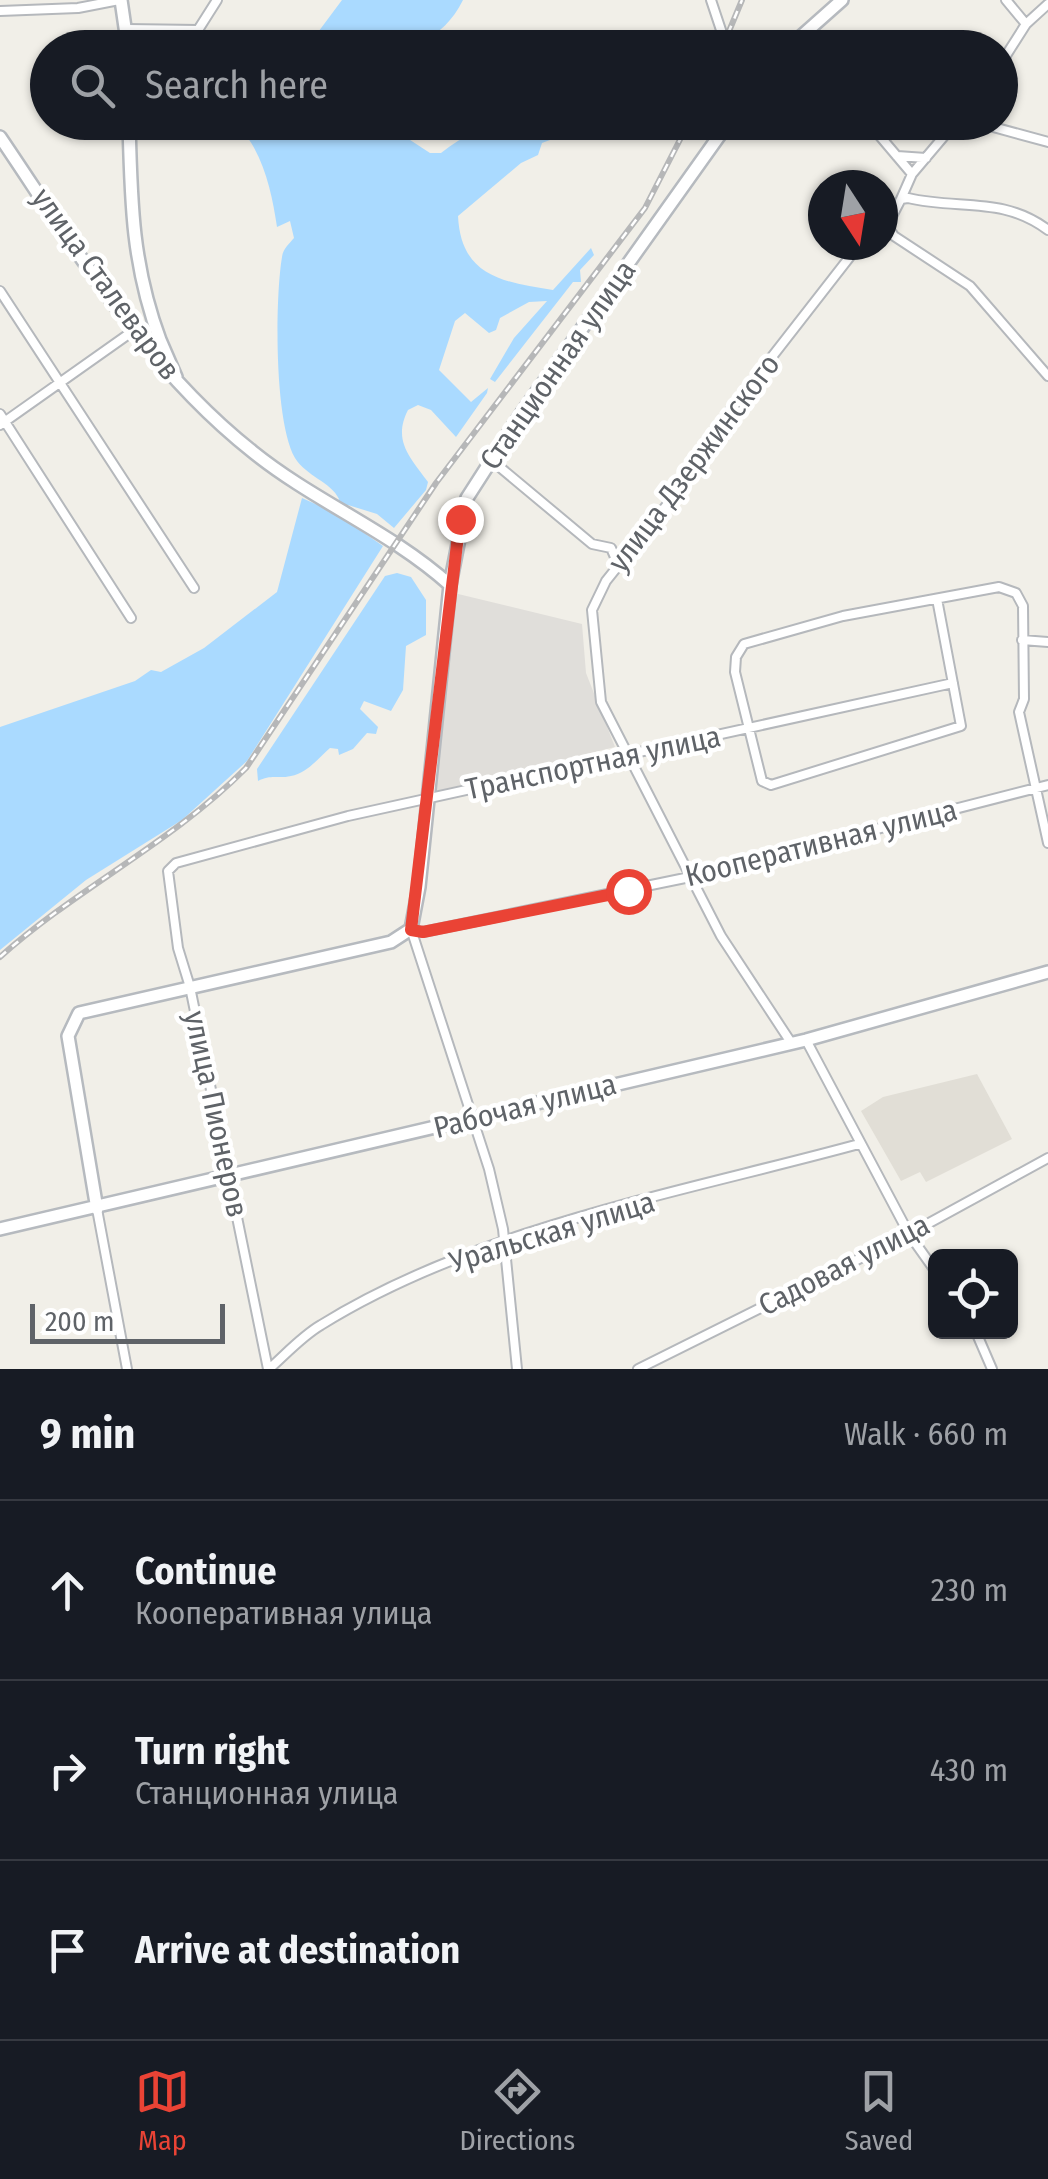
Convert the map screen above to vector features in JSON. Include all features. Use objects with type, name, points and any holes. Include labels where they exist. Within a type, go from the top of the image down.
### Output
[{"type":"street","points":[[0,12],[78,8],[120,0],[127,29],[198,30],[217,0]]},
{"type":"street","points":[[711,0],[721,30]]},
{"type":"street","points":[[808,30],[842,0]]},
{"type":"street","points":[[1006,0],[1026,24]]},
{"type":"street","points":[[1018,37],[1048,4]]},
{"type":"street","points":[[1018,134],[1048,142]]},
{"type":"street","name":"улица Сталеваров","points":[[0,137],[133,331],[180,386],[252,451],[363,520],[450,585]]},
{"type":"street","points":[[129,140],[131,218],[139,282],[180,386]]},
{"type":"street","name":"Станционная улица","points":[[411,930],[450,585],[464,508],[490,459],[717,140]]},
{"type":"street","points":[[883,140],[912,174]]},
{"type":"street","points":[[898,206],[912,174],[941,140]]},
{"type":"street","points":[[897,156],[926,158]]},
{"type":"street","points":[[905,196],[998,206],[1028,215],[1048,230]]},
{"type":"street","points":[[898,239],[970,286],[1048,376]]},
{"type":"street","name":"улица Дзержинского","points":[[790,1041],[722,936],[601,702],[592,610],[618,564],[670,501],[737,400],[848,260]]},
{"type":"street","points":[[0,291],[194,588]]},
{"type":"street","points":[[131,618],[2,420],[62,384],[133,331]]},
{"type":"street","points":[[147,349],[160,340]]},
{"type":"street","points":[[490,459],[592,544],[611,548],[634,542]]},
{"type":"street","points":[[611,548],[618,564]]},
{"type":"street","points":[[938,599],[961,726],[764,783],[735,672],[736,657],[744,644],[844,616],[999,587],[1022,600],[1024,698],[1019,712],[1048,843]]},
{"type":"street","points":[[1022,640],[1048,642]]},
{"type":"street","name":"Транспортная улица","points":[[176,862],[348,816],[953,683]]},
{"type":"street","name":"Кооперативная улица","points":[[97,1209],[68,1036],[74,1020],[88,1008],[391,942],[411,930],[423,932],[690,877],[1048,785]]},
{"type":"street","name":"улица Пионеров","points":[[176,862],[168,871],[170,902],[268,1369]]},
{"type":"street","points":[[411,930],[489,1169],[503,1229],[501,1244],[517,1369]]},
{"type":"street","name":"Рабочая улица","points":[[0,1229],[230,1179],[806,1040],[1048,972]]},
{"type":"street","points":[[806,1040],[859,1144],[928,1261]]},
{"type":"street","name":"Уральская улица","points":[[268,1369],[319,1326],[426,1272],[501,1244],[859,1144]]},
{"type":"street","name":"Садовая улица","points":[[638,1369],[909,1234],[1048,1158]]},
{"type":"street","points":[[97,1209],[126,1369]]},
{"type":"street","points":[[979,1339],[992,1369]]},
{"type":"shaded area","points":[[454,593],[582,624],[586,673],[615,747],[434,792]]},
{"type":"shaded area","points":[[977,1074],[1012,1139],[926,1182],[920,1172],[901,1181],[861,1111],[883,1097]]},
{"type":"water","points":[[342,0],[463,0],[439,30],[320,30]]},
{"type":"water","points":[[249,140],[410,140],[430,153],[441,153],[459,140],[550,140],[542,143],[538,155],[521,163],[458,216],[467,252],[476,264],[501,279],[553,290],[591,248],[594,255],[580,270],[581,282],[573,282],[495,382],[490,379],[514,338],[547,301],[529,302],[500,318],[496,330],[489,333],[465,313],[455,321],[439,370],[471,402],[488,388],[487,393],[456,437],[431,410],[418,405],[408,410],[403,440],[428,482],[426,490],[394,528],[377,514],[348,505],[341,517],[383,546],[247,761],[182,820],[86,880],[0,950],[0,727],[135,681],[151,670],[161,672],[204,648],[277,592],[302,498],[331,511],[339,499],[305,470],[288,441],[280,390],[278,301],[283,254],[294,238],[290,221],[277,227],[269,185]]},
{"type":"water","points":[[397,573],[411,577],[426,600],[426,635],[406,646],[403,690],[391,711],[364,701],[360,709],[378,727],[376,734],[367,733],[353,749],[339,755],[338,749],[330,748],[297,774],[258,781],[257,769],[385,576]]},
{"type":"railway","points":[[730,30],[742,0]]},
{"type":"railway","points":[[0,957],[188,819],[246,768],[436,483],[645,208],[680,140]]},
{"type":"route","points":[[460,519],[433,734],[420,887],[411,930],[423,932],[628,891]]}]
